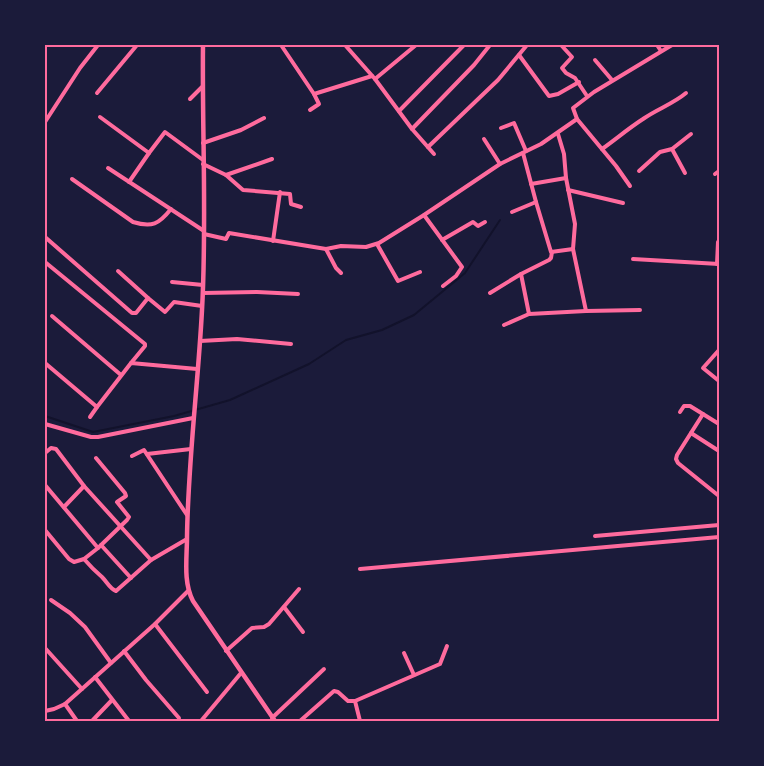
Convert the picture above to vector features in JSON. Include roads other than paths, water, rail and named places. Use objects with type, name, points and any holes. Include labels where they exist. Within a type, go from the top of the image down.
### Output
[{"type":"street","points":[[45,122],[80,68],[98,45]]},
{"type":"street","points":[[129,45],[134,49]]},
{"type":"street","points":[[97,93],[138,45]]},
{"type":"street","points":[[203,45],[203,294],[191,449],[187,539],[188,591],[226,652],[274,719],[324,669]]},
{"type":"street","points":[[282,45],[319,104],[310,110]]},
{"type":"street","points":[[314,94],[374,77],[416,45]]},
{"type":"street","points":[[399,110],[464,45]]},
{"type":"street","points":[[412,129],[474,65],[490,45]]},
{"type":"street","points":[[428,147],[492,86],[527,45]]},
{"type":"street","points":[[561,45],[572,57],[562,68],[579,82],[587,96]]},
{"type":"street","points":[[567,50],[572,45]]},
{"type":"street","points":[[657,45],[661,51]]},
{"type":"street","points":[[630,186],[577,119],[573,108],[587,96],[612,80],[672,45]]},
{"type":"street","points":[[347,46],[374,77],[412,129],[434,154]]},
{"type":"street","points":[[519,55],[550,96],[558,94],[579,82]]},
{"type":"street","points":[[595,60],[612,80]]},
{"type":"street","points":[[190,99],[202,87]]},
{"type":"street","points":[[602,149],[641,120],[657,110],[673,104],[686,93]]},
{"type":"street","points":[[100,117],[149,153]]},
{"type":"street","points":[[203,143],[241,130],[264,118]]},
{"type":"street","points":[[108,168],[204,232],[226,239],[229,233],[326,249],[341,246],[366,246],[377,244],[500,164],[558,134],[577,119]]},
{"type":"street","points":[[490,293],[520,274],[549,260],[552,256],[531,184],[525,152],[514,123],[501,128]]},
{"type":"street","points":[[129,182],[164,132],[203,162],[226,175],[243,190],[290,194],[290,204],[300,207]]},
{"type":"street","points":[[558,134],[564,154],[566,178],[576,228],[573,249],[586,311]]},
{"type":"street","points":[[639,171],[660,152],[672,149],[691,134]]},
{"type":"street","points":[[484,139],[500,164]]},
{"type":"street","points":[[672,149],[685,173]]},
{"type":"street","points":[[226,175],[272,159]]},
{"type":"street","points":[[531,184],[566,178]]},
{"type":"street","points":[[72,179],[134,222],[142,225],[150,226],[157,223],[171,209]]},
{"type":"street","points":[[568,190],[623,203]]},
{"type":"street","points":[[273,241],[280,192]]},
{"type":"street","points":[[512,212],[536,202]]},
{"type":"street","points":[[424,215],[462,268],[456,276],[443,286]]},
{"type":"street","points":[[442,240],[473,222],[478,226],[485,222]]},
{"type":"street","points":[[45,237],[132,313],[136,313],[148,298]]},
{"type":"street","points":[[633,259],[718,264],[718,242]]},
{"type":"street","points":[[377,244],[398,281],[420,272]]},
{"type":"street","points":[[326,249],[336,268],[341,273]]},
{"type":"street","points":[[552,252],[573,249]]},
{"type":"street","points":[[45,262],[145,346],[90,416]]},
{"type":"street","points":[[118,271],[165,312],[174,302],[202,306]]},
{"type":"street","points":[[520,274],[529,314]]},
{"type":"street","points":[[172,282],[203,285]]},
{"type":"street","points":[[203,294],[257,292],[298,294]]},
{"type":"street","points":[[504,325],[529,314],[640,310]]},
{"type":"street","points":[[52,316],[121,375]]},
{"type":"street","points":[[200,341],[237,339],[291,344]]},
{"type":"street","points":[[719,350],[704,367],[706,372],[719,381]]},
{"type":"street","points":[[45,362],[97,407]]},
{"type":"street","points":[[131,363],[197,369]]},
{"type":"street","points":[[680,412],[687,405],[719,424]]},
{"type":"street","points":[[703,414],[677,454],[676,459],[678,463],[719,496]]},
{"type":"street","points":[[45,424],[95,437],[194,417]]},
{"type":"street","points":[[691,433],[719,451]]},
{"type":"street","points":[[45,453],[51,448],[56,449],[84,486],[151,560]]},
{"type":"street","points":[[147,454],[191,449]]},
{"type":"street","points":[[132,456],[143,450],[147,454],[188,515]]},
{"type":"street","points":[[45,530],[72,561],[79,562],[127,520],[129,516],[116,501],[126,494],[96,458]]},
{"type":"street","points":[[45,485],[99,546],[131,578]]},
{"type":"street","points":[[64,507],[84,486]]},
{"type":"street","points":[[595,536],[719,525]]},
{"type":"street","points":[[360,569],[719,537]]},
{"type":"street","points":[[84,559],[114,592],[151,560],[187,539]]},
{"type":"street","points":[[226,652],[252,628],[266,626],[299,589]]},
{"type":"street","points":[[45,711],[65,704],[155,624],[188,591]]},
{"type":"street","points":[[52,600],[85,627],[111,663]]},
{"type":"street","points":[[284,607],[303,632]]},
{"type":"street","points":[[155,624],[207,692]]},
{"type":"street","points":[[300,721],[334,691],[338,692],[348,701],[356,701],[442,662],[447,646]]},
{"type":"street","points":[[45,648],[82,689]]},
{"type":"street","points":[[124,651],[179,718]]},
{"type":"street","points":[[404,653],[414,675]]},
{"type":"street","points":[[201,721],[241,673]]},
{"type":"street","points":[[95,677],[129,721]]},
{"type":"street","points":[[92,721],[112,700]]},
{"type":"street","points":[[356,701],[360,721]]},
{"type":"street","points":[[65,704],[77,721]]},
{"type":"waterway","points":[[45,416],[93,432],[174,416],[230,400],[309,364],[346,340],[382,330],[414,315],[465,273],[500,220]]}]
